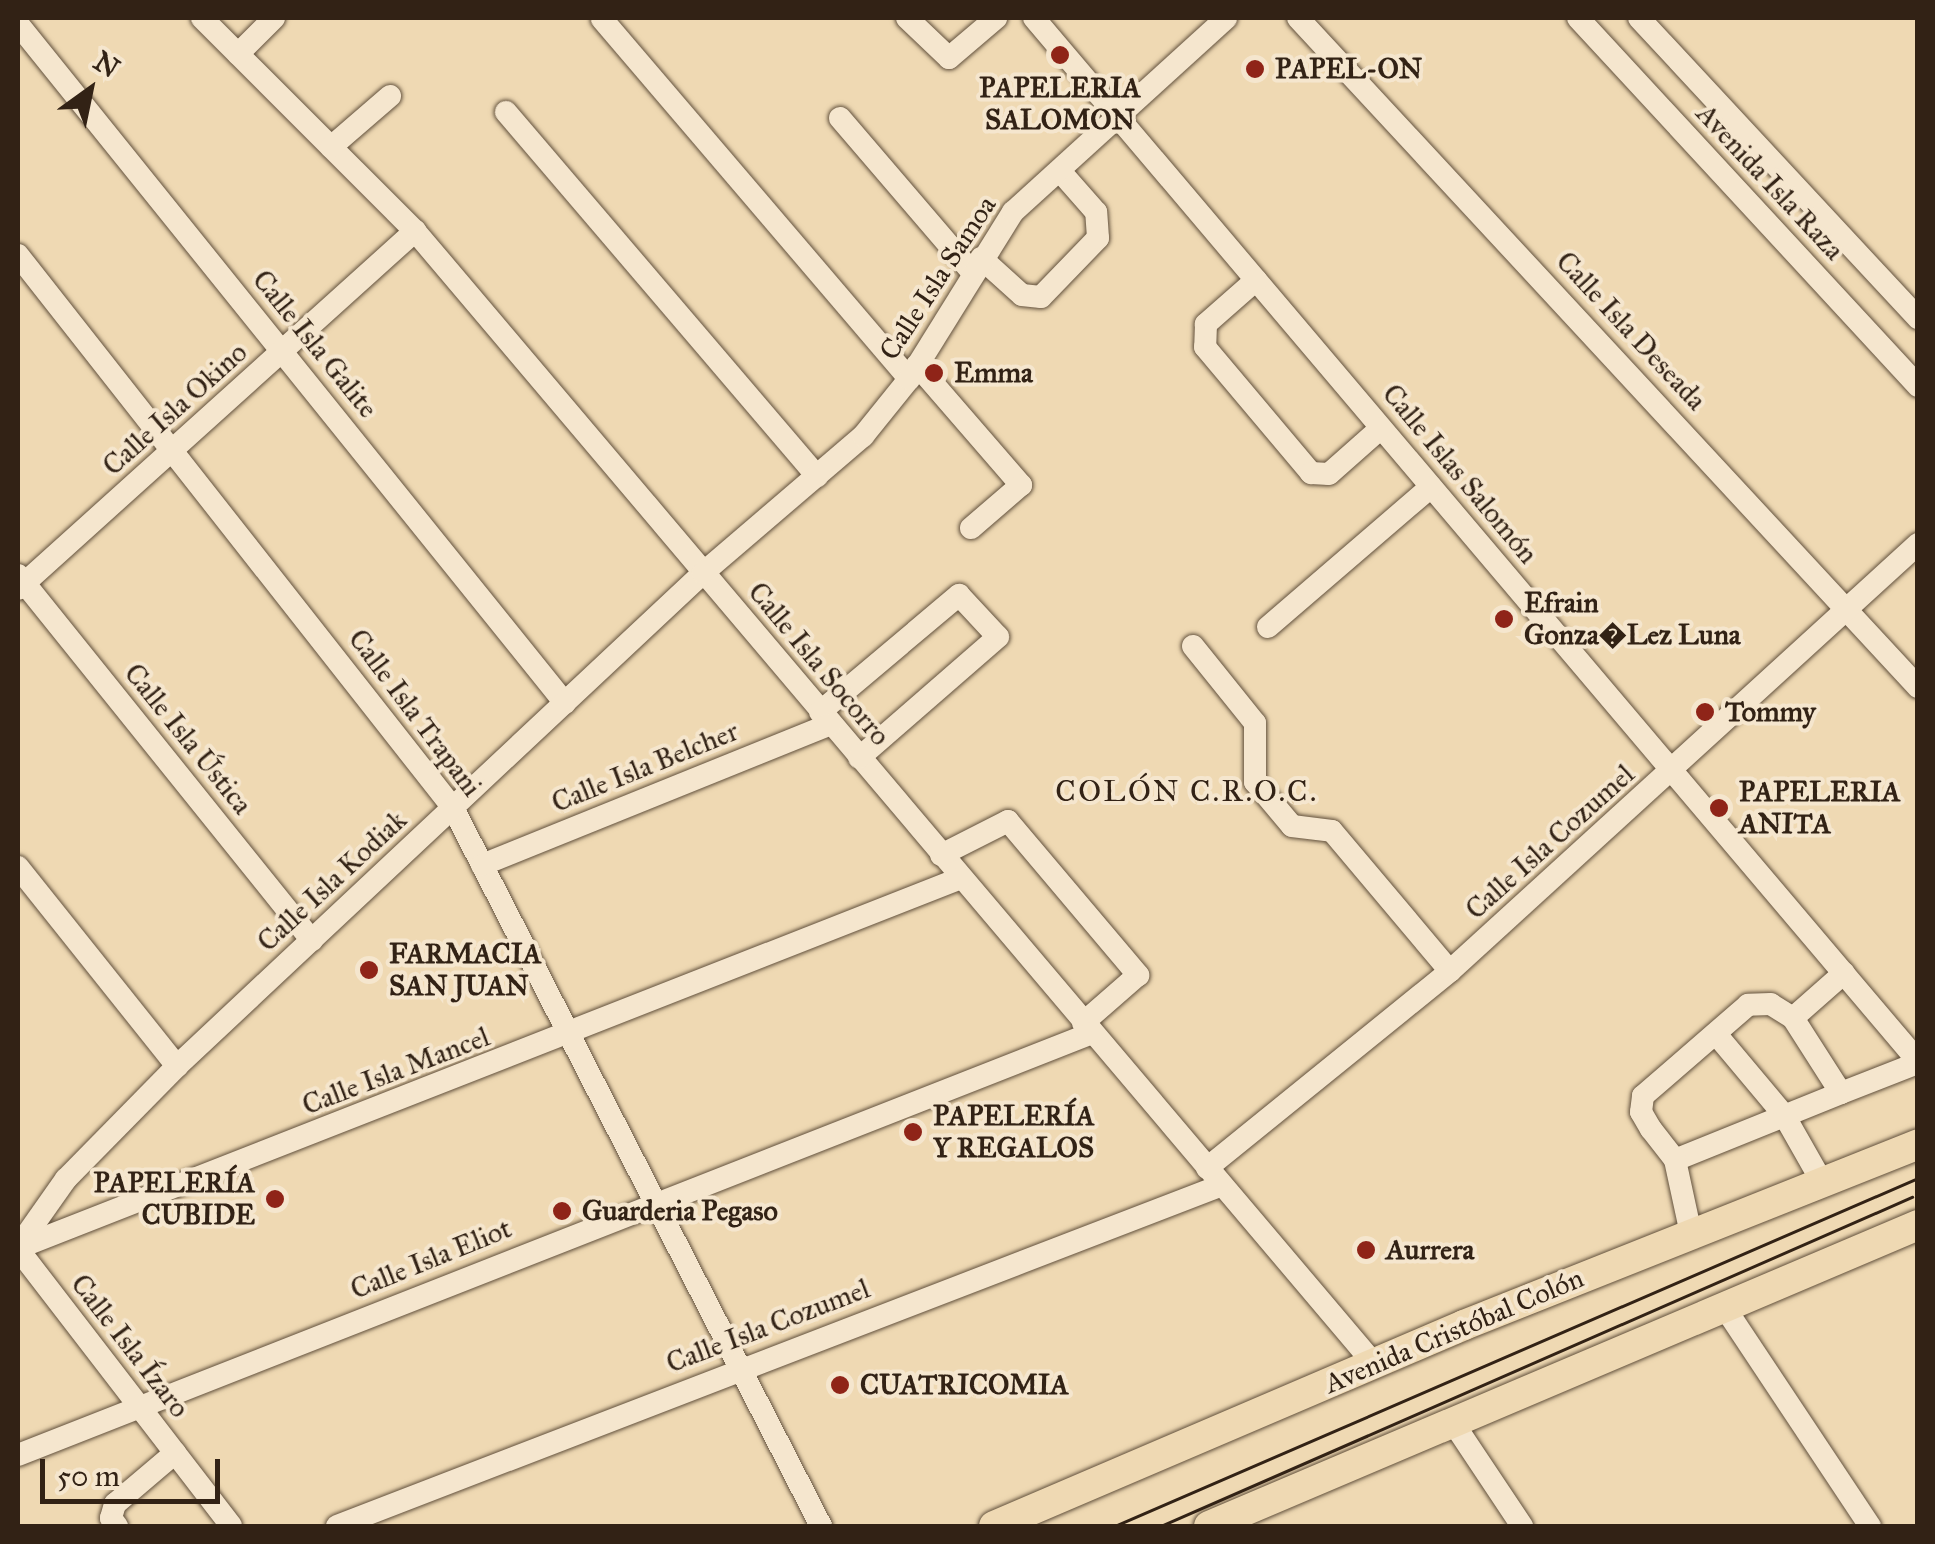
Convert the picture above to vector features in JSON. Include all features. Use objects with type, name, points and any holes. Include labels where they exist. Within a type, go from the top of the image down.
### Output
[{"type":"main road","name":"Avenida Cristóbal Colón","points":[[994,1526],[1374,1364],[1918,1144]]},
{"type":"main road","points":[[1209,1526],[1918,1225]]},
{"type":"street","name":"Calle Isla Socorro","points":[[202,18],[416,231],[1374,1364]]},
{"type":"street","points":[[238,54],[274,18]]},
{"type":"street","points":[[907,18],[949,58],[996,18]]},
{"type":"street","name":"Calle Islas Salomón","points":[[1034,18],[1918,1062]]},
{"type":"street","name":"Calle Isla Samoa","points":[[703,573],[863,436],[913,372],[976,264],[1013,212],[1226,18]]},
{"type":"street","name":"Calle Isla Deseada","points":[[1298,18],[1918,687]]},
{"type":"street","name":"Avenida Isla Raza","points":[[1578,18],[1918,386]]},
{"type":"street","name":"Avenida Isla Raza","points":[[1639,18],[1918,318]]},
{"type":"street","points":[[602,19],[913,372],[1021,485],[971,528]]},
{"type":"street","name":"Calle Isla Galite","points":[[18,24],[565,702]]},
{"type":"street","points":[[331,147],[390,96]]},
{"type":"street","points":[[506,112],[817,476]]},
{"type":"street","points":[[840,118],[976,264],[1022,294],[1040,297],[1098,238],[1096,212],[1060,171]]},
{"type":"street","name":"Calle Isla Okino","points":[[20,582],[174,452],[416,231]]},
{"type":"street","name":"Calle Isla Trapani","points":[[18,254],[453,808],[821,1526]]},
{"type":"street","points":[[1256,280],[1206,324],[1205,348],[1311,473],[1329,474],[1381,428]]},
{"type":"street","points":[[1268,626],[1431,487]]},
{"type":"street","name":"Calle Isla Cozumel","points":[[337,1526],[1214,1177],[1672,772],[1918,544]]},
{"type":"street","name":"Calle Isla Kodiak","points":[[18,1248],[66,1179],[177,1066],[703,573]]},
{"type":"street","name":"Calle Isla Ústica","points":[[20,582],[312,940]]},
{"type":"street","name":"Calle Isla Belcher","points":[[482,865],[826,718],[959,595],[998,638],[860,758]]},
{"type":"street","points":[[1193,646],[1255,723],[1255,782],[1292,826],[1332,831],[1450,971]]},
{"type":"street","points":[[940,855],[1008,821],[1138,975],[1088,1028]]},
{"type":"street","points":[[18,867],[177,1066]]},
{"type":"street","name":"Calle Isla Mancel","points":[[18,1248],[570,1036],[961,878]]},
{"type":"street","points":[[1793,1018],[1844,973]]},
{"type":"street","points":[[1692,1234],[1674,1160],[1640,1112],[1644,1096],[1748,1005],[1771,1004],[1793,1018],[1841,1093]]},
{"type":"street","name":"Calle Isla Eliot","points":[[18,1455],[1088,1028]]},
{"type":"street","points":[[1716,1034],[1784,1116],[1822,1182]]},
{"type":"street","points":[[1674,1160],[1918,1062]]},
{"type":"street","name":"Calle Isla Ízaro","points":[[18,1248],[232,1526]]},
{"type":"street","points":[[1725,1308],[1870,1526]]},
{"type":"street","points":[[1454,1424],[1522,1526]]},
{"type":"street","points":[[117,1526],[111,1518],[116,1504],[174,1453]]},
{"type":"tram line","points":[[1115,1526],[1918,1178]]},
{"type":"tram line","points":[[1161,1526],[1912,1197]]},
{"type":"place","name":"PAPELERIA SALOMON","points":[[1060,55]]},
{"type":"place","name":"PAPEL-ON","points":[[1255,69]]},
{"type":"place","name":"Emma","points":[[934,373]]},
{"type":"place","name":"Efrain Gonza�Lez Luna","points":[[1504,619]]},
{"type":"place","name":"Tommy","points":[[1705,712]]},
{"type":"place","name":"PAPELERIA ANITA","points":[[1719,808]]},
{"type":"place","name":"FARMACIA SAN JUAN","points":[[369,970]]},
{"type":"place","name":"PAPELERÍA Y REGALOS","points":[[913,1132]]},
{"type":"place","name":"PAPELERÍA CUBIDE","points":[[275,1199]]},
{"type":"place","name":"Guarderia Pegaso","points":[[562,1211]]},
{"type":"place","name":"Aurrera","points":[[1366,1250]]},
{"type":"place","name":"CUATRICOMIA","points":[[840,1385]]},
{"type":"district","name":"COLÓN C.R.O.C.","points":[[1187,791]]}]
